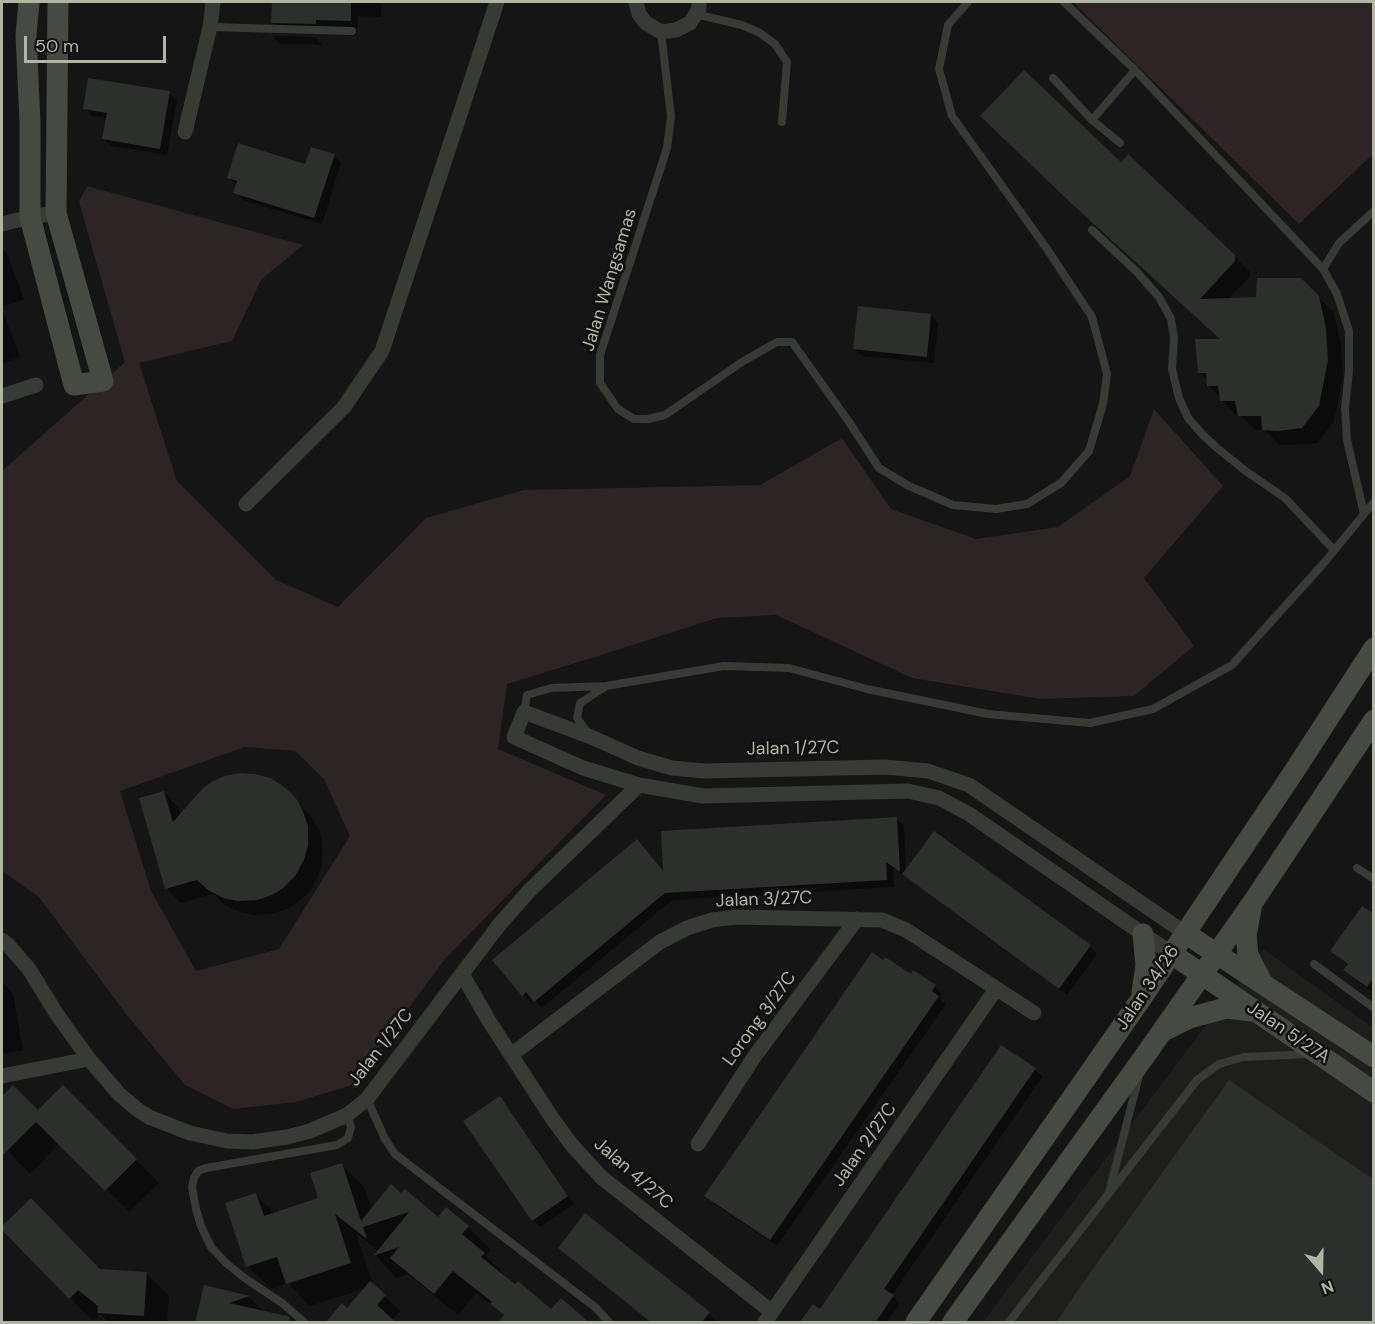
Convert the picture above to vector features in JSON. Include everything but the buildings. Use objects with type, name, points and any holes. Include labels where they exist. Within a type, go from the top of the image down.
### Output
[{"type":"main road","points":[[29,2],[27,35],[30,217],[74,385],[103,381],[56,213],[58,2]]},
{"type":"main road","name":"Jalan 34/26","points":[[916,1323],[1172,954],[1374,648]]},
{"type":"main road","name":"Jalan 34/26","points":[[953,1323],[1216,954],[1374,720]]},
{"type":"main road","points":[[1252,902],[1246,935],[1248,955],[1263,985]]},
{"type":"main road","name":"Jalan 5/27A","points":[[1185,933],[1374,1057]]},
{"type":"main road","points":[[1141,999],[1146,965],[1143,934]]},
{"type":"main road","name":"Jalan 5/27A","points":[[1172,954],[1374,1092]]},
{"type":"main road","points":[[1161,1031],[1189,1018],[1226,1008],[1256,1011]]},
{"type":"street","points":[[185,132],[210,27],[213,2]]},
{"type":"street","points":[[246,504],[344,407],[382,351],[497,2]]},
{"type":"street","points":[[636,2],[639,14],[646,23],[661,32],[676,30],[690,22],[697,8]]},
{"type":"street","points":[[2,224],[56,213]]},
{"type":"street","points":[[2,396],[36,385]]},
{"type":"street","points":[[524,712],[514,737],[583,768],[639,785],[703,796],[908,791],[939,798],[969,814],[1172,954]]},
{"type":"street","name":"Jalan 1/27C","points":[[524,712],[591,737],[638,758],[672,768],[704,771],[885,767],[928,771],[969,785],[1185,933]]},
{"type":"street","name":"Jalan 1/27C","points":[[2,940],[28,969],[89,1059],[119,1094],[149,1118],[190,1133],[227,1141],[252,1142],[287,1137],[310,1131],[347,1114],[367,1099],[499,925],[529,891],[639,785]]},
{"type":"street","name":"Jalan 3/27C","points":[[511,1055],[660,942],[687,928],[712,920],[736,917],[882,920],[906,930],[1034,1013]]},
{"type":"street","name":"Lorong 3/27C","points":[[698,1144],[754,1057],[857,919]]},
{"type":"street","name":"Jalan 4/27C","points":[[462,974],[489,1021],[564,1135],[601,1177],[769,1317]]},
{"type":"street","name":"Jalan 2/27C","points":[[769,1317],[996,989]]},
{"type":"street","points":[[2,1076],[89,1059]]},
{"type":"lane","name":"Jalan Wangsamas","points":[[661,32],[671,117],[668,147],[600,355],[600,383],[618,409],[634,419],[648,419],[664,414],[742,362],[777,342],[792,342],[879,468],[907,485],[953,505],[996,510],[1027,504],[1061,483],[1089,451],[1103,404],[1107,374],[1092,317],[1047,249],[952,116],[939,69],[948,25],[968,2]]},
{"type":"lane","points":[[1064,2],[1135,70],[1323,269],[1337,294],[1348,331],[1349,371],[1345,408],[1347,440],[1364,514]]},
{"type":"lane","points":[[697,8],[760,33],[775,44],[787,62],[782,122]]},
{"type":"lane","points":[[210,27],[352,31]]},
{"type":"lane","points":[[1092,120],[1135,70]]},
{"type":"lane","points":[[1053,78],[1092,120],[1120,143]]},
{"type":"lane","points":[[1323,269],[1339,243],[1374,211]]},
{"type":"lane","points":[[1092,230],[1137,272],[1159,297],[1171,319],[1174,338],[1172,369],[1179,398],[1188,418],[1217,448],[1246,472],[1284,498],[1334,550]]},
{"type":"lane","points":[[524,712],[527,695],[551,688],[606,686],[724,666],[789,669],[867,689],[988,714],[1090,723],[1153,709],[1232,665],[1323,564],[1374,502]]},
{"type":"lane","points":[[591,737],[577,718],[580,703],[606,686]]},
{"type":"lane","points":[[1357,868],[1374,879]]},
{"type":"lane","points":[[1314,964],[1374,1008]]},
{"type":"lane","points":[[1009,1323],[1197,1080],[1219,1064],[1244,1057],[1318,1054]]},
{"type":"lane","points":[[1108,1195],[1144,1057]]},
{"type":"lane","points":[[367,1099],[385,1140],[395,1154],[595,1307],[609,1323]]},
{"type":"lane","points":[[304,1323],[282,1303],[226,1263],[212,1247],[201,1226],[192,1187],[198,1171],[206,1168],[338,1145],[348,1138],[351,1127],[347,1114]]},
{"type":"shaded area","points":[[1073,2],[1373,2],[1373,154],[1299,224]]},
{"type":"shaded area","points":[[87,186],[303,245],[261,280],[232,341],[139,363],[177,481],[276,580],[338,607],[426,518],[524,490],[760,485],[842,438],[891,509],[976,539],[1058,527],[1130,476],[1154,409],[1223,486],[1144,578],[1194,646],[1134,696],[1041,699],[912,678],[776,615],[717,618],[507,684],[498,749],[606,795],[445,959],[352,1085],[296,1102],[233,1109],[185,1085],[126,1014],[39,897],[2,871],[2,471],[125,362],[79,202]],"holes":[[[245,747],[295,751],[324,779],[350,836],[279,949],[196,971],[151,891],[120,791]]]},
{"type":"shaded area","points":[[1263,949],[1373,1028],[1373,1322],[983,1322]]}]
